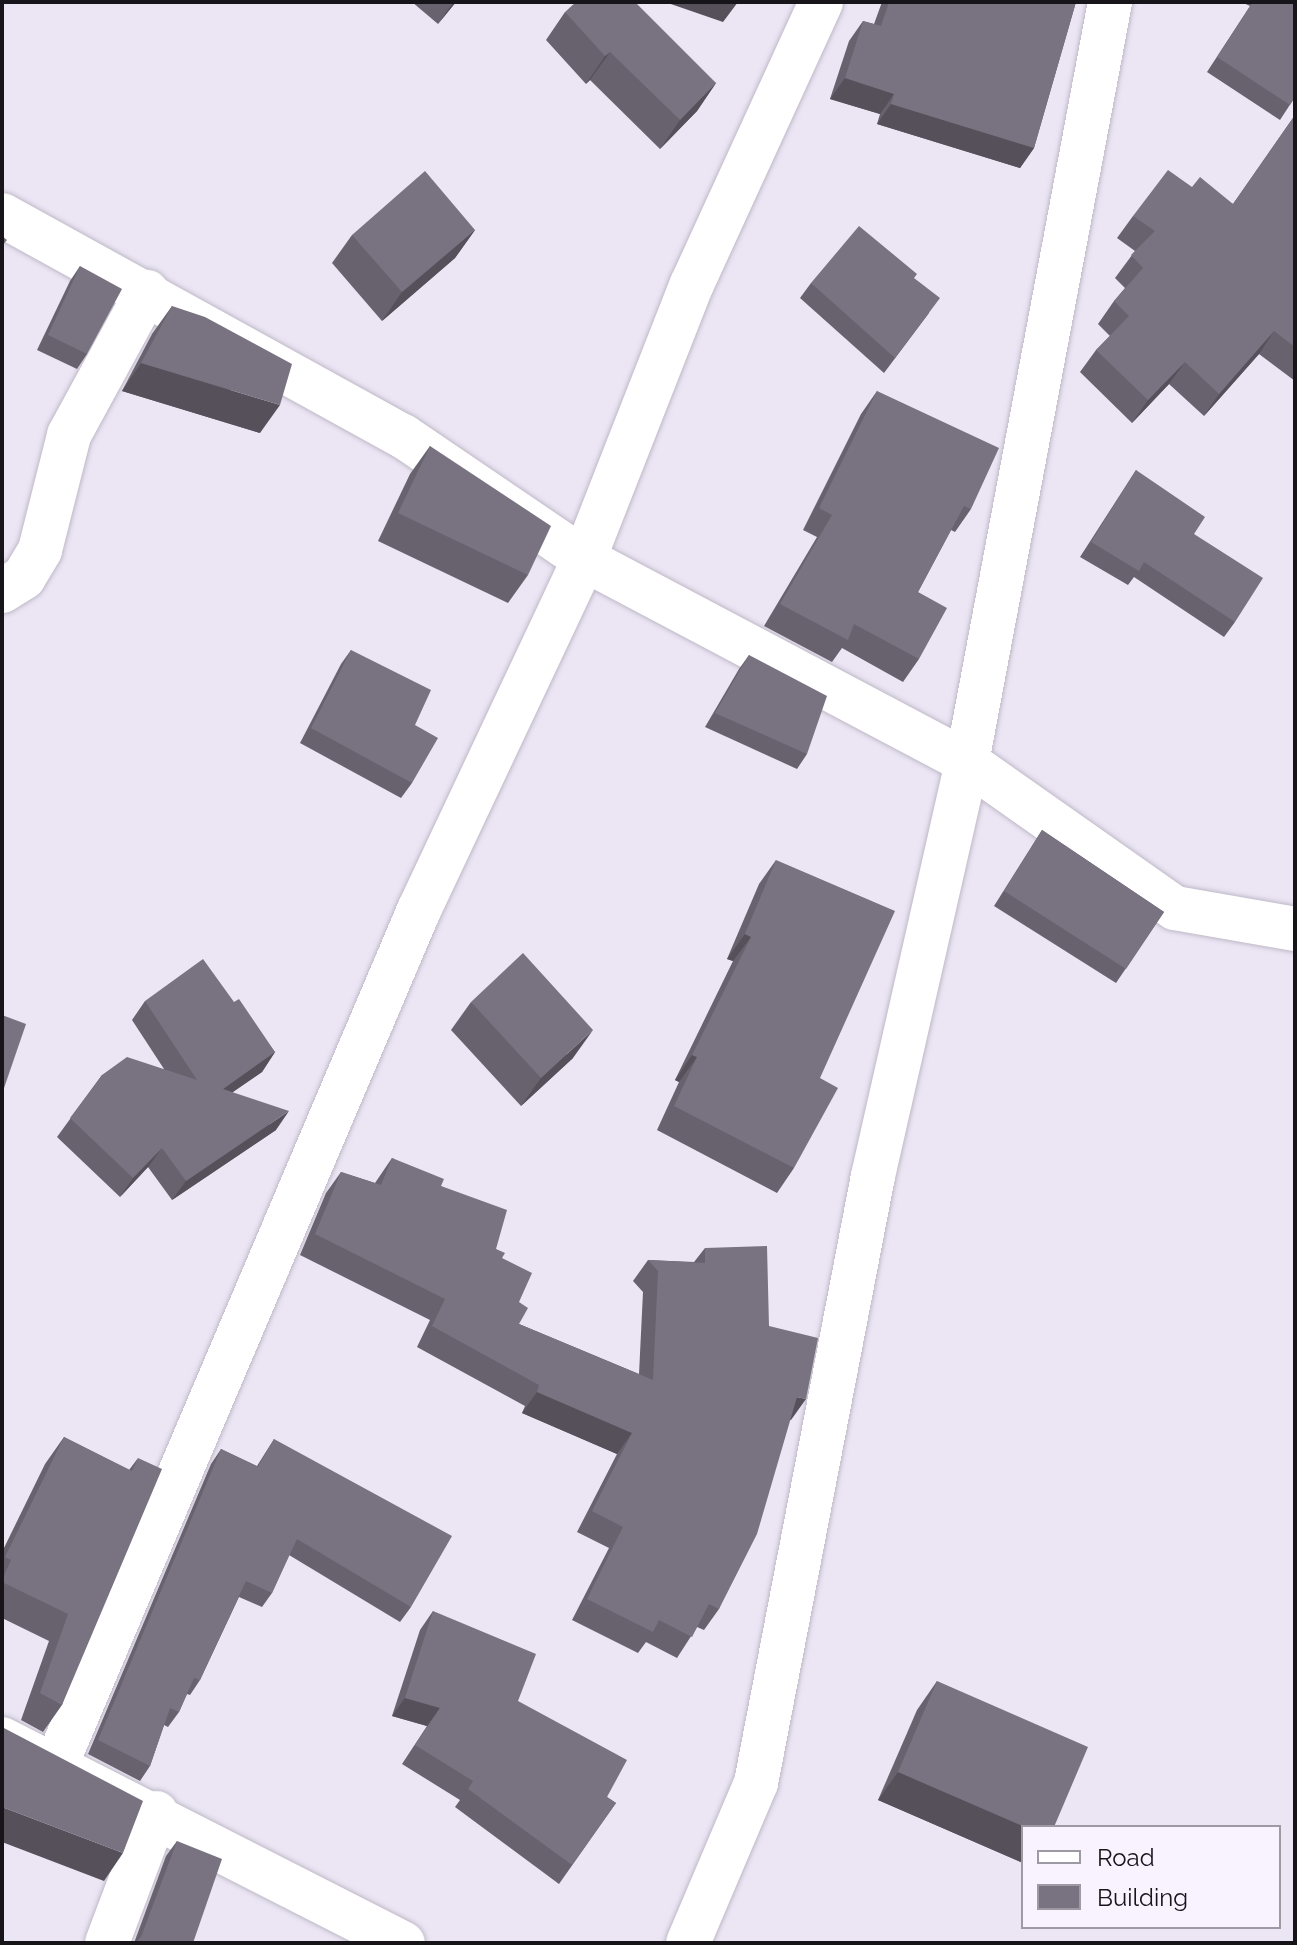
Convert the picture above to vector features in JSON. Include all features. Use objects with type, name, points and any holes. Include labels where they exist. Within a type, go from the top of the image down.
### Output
[{"type":"street","points":[[56,1765],[419,910],[584,559],[692,284],[821,2]]},
{"type":"street","points":[[688,1943],[756,1783],[873,1176],[967,762],[1110,2]]},
{"type":"street","points":[[2,215],[147,292],[403,436],[584,559],[967,762],[1175,908],[1295,929]]},
{"type":"street","points":[[2,591],[24,577],[40,550],[69,435],[147,292]]},
{"type":"street","points":[[2,1739],[156,1813],[403,1943]]},
{"type":"street","points":[[107,1943],[156,1813]]},
{"type":"building","points":[[576,2],[635,2],[716,83],[680,120],[610,52],[605,56],[565,12]]},
{"type":"building","points":[[889,2],[1076,2],[1034,148],[891,104],[894,94],[845,78],[863,21],[881,26]]},
{"type":"building","points":[[1253,2],[1295,2],[1295,97],[1290,105],[1217,57]]},
{"type":"building","points":[[1295,115],[1295,347],[1274,331],[1219,394],[1185,362],[1148,400],[1096,350],[1129,316],[1114,301],[1143,268],[1131,255],[1155,231],[1133,216],[1168,170],[1192,187],[1200,177],[1233,204]]},
{"type":"building","points":[[425,171],[475,230],[402,292],[352,235]]},
{"type":"building","points":[[859,226],[917,274],[914,278],[940,298],[895,358],[811,283]]},
{"type":"building","points":[[80,266],[122,289],[87,354],[48,335]]},
{"type":"building","points":[[172,306],[205,317],[292,364],[280,405],[141,363]]},
{"type":"building","points":[[877,391],[999,448],[971,509],[964,506],[918,592],[947,608],[919,659],[854,624],[848,640],[780,604],[832,515],[819,508]]},
{"type":"building","points":[[430,446],[551,526],[528,575],[398,513]]},
{"type":"building","points":[[1136,470],[1205,517],[1194,534],[1263,578],[1235,622],[1144,562],[1139,571],[1091,542]]},
{"type":"building","points":[[351,650],[431,690],[415,725],[438,738],[412,783],[311,728]]},
{"type":"building","points":[[749,655],[827,696],[807,754],[715,713]]},
{"type":"building","points":[[1042,830],[1164,912],[1126,969],[1004,891]]},
{"type":"building","points":[[776,860],[895,911],[820,1078],[838,1088],[794,1168],[674,1106],[697,1057],[692,1055],[751,937],[745,934]]},
{"type":"building","points":[[523,953],[593,1030],[541,1078],[471,1002]]},
{"type":"building","points":[[203,959],[234,1002],[239,999],[275,1052],[223,1089],[289,1111],[186,1181],[162,1148],[133,1178],[70,1118],[102,1075],[127,1057],[197,1080],[145,1001]]},
{"type":"building","points":[[2,1015],[26,1024],[2,1094]]},
{"type":"building","points":[[392,1158],[444,1179],[441,1186],[507,1210],[496,1249],[505,1253],[502,1258],[532,1273],[519,1302],[528,1308],[519,1324],[653,1380],[658,1271],[648,1260],[705,1263],[705,1248],[767,1246],[769,1326],[818,1338],[806,1399],[797,1397],[757,1534],[719,1609],[709,1604],[692,1637],[659,1620],[653,1632],[587,1599],[623,1527],[592,1511],[632,1433],[537,1392],[539,1385],[432,1326],[445,1299],[315,1234],[341,1172],[381,1185]]},
{"type":"building","points":[[64,1437],[132,1471],[138,1458],[162,1469],[62,1705],[40,1693],[68,1614],[2,1580],[11,1560],[5,1557]]},
{"type":"building","points":[[274,1439],[452,1536],[411,1607],[297,1539],[272,1593],[246,1581],[200,1680],[194,1678],[179,1712],[170,1708],[150,1766],[98,1740],[221,1449],[258,1467]]},
{"type":"building","points":[[433,1611],[536,1654],[518,1701],[627,1760],[607,1797],[616,1803],[572,1865],[468,1789],[473,1781],[415,1745],[440,1708],[405,1698]]},
{"type":"building","points":[[937,1681],[1088,1747],[1055,1825],[1021,1825],[898,1772]]},
{"type":"building","points":[[2,1727],[143,1801],[123,1853],[2,1807]]},
{"type":"building","points":[[177,1841],[222,1859],[193,1943],[135,1943],[141,1937]]}]
